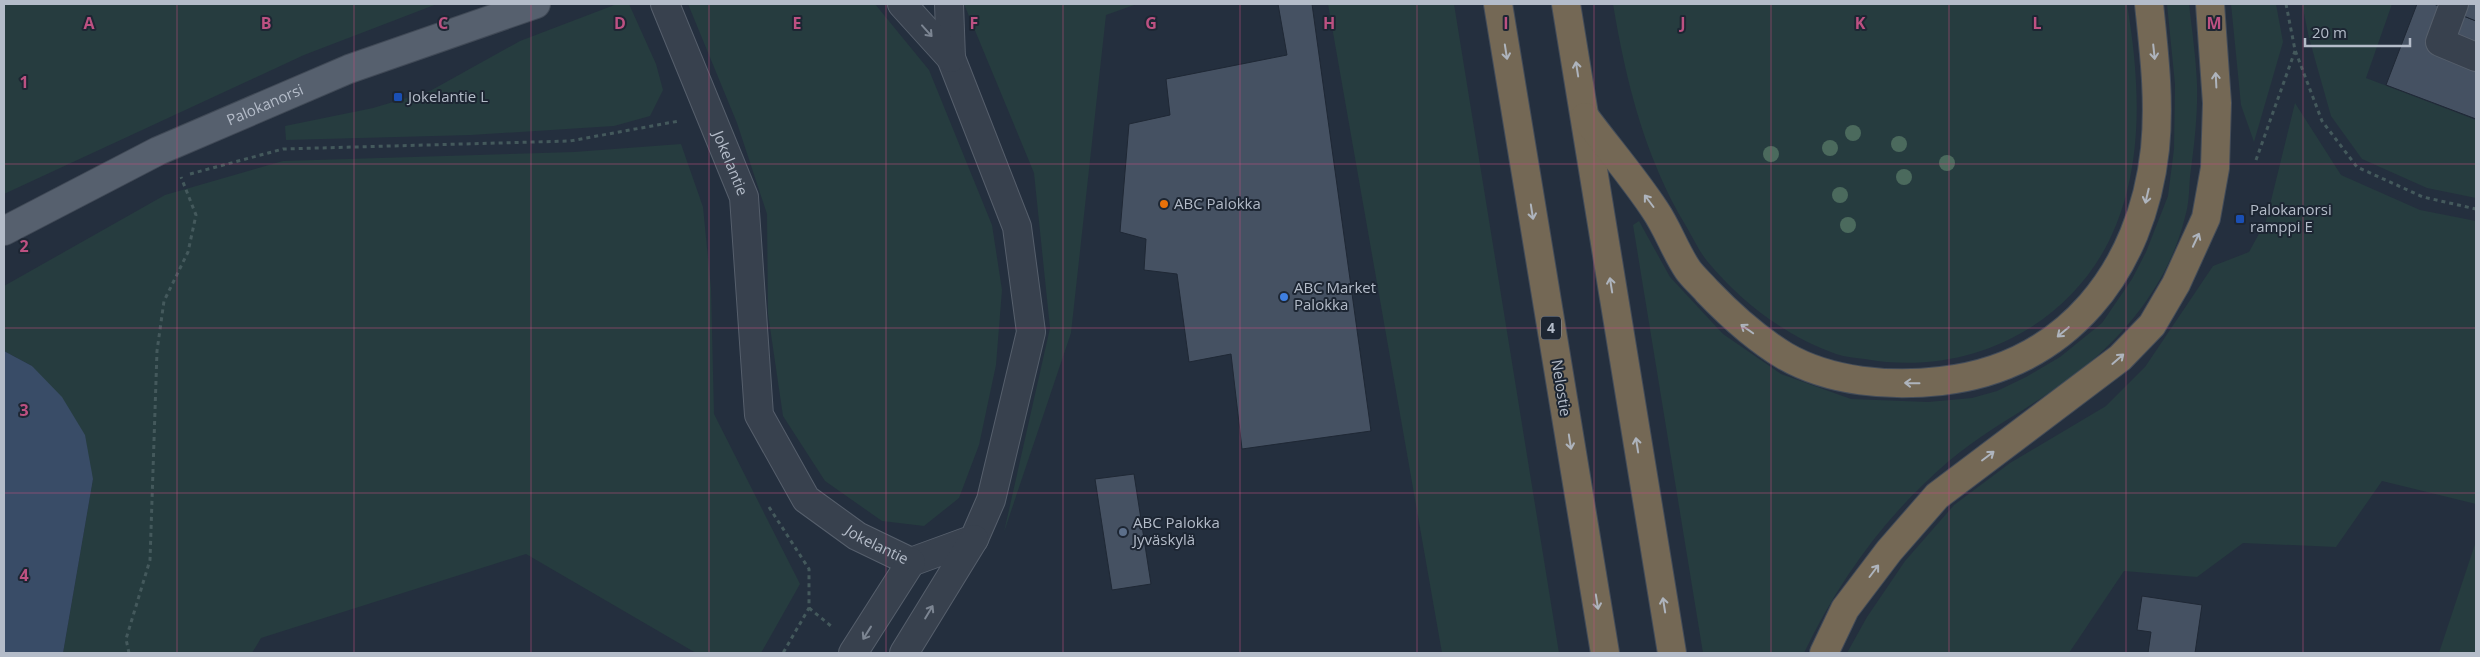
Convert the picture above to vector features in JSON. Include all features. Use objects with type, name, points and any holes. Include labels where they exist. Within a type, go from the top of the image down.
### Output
[{"type":"highway","name":"Nelostie","points":[[1498,4],[1605,653]]},
{"type":"highway","points":[[1566,4],[1672,653]]},
{"type":"highway","points":[[1585,117],[1656,210],[1688,271],[1738,323],[1787,357],[1830,374],[1880,382],[1921,383],[1972,377],[2017,359],[2062,334],[2101,294],[2126,253],[2147,199],[2155,148],[2157,85],[2149,4]]},
{"type":"highway","points":[[1824,653],[1844,609],[1889,551],[1937,496],[2120,358],[2152,325],[2176,284],[2206,218],[2215,168],[2217,103],[2210,4]]},
{"type":"main road","name":"Palokanorsi","points":[[4,231],[158,151],[340,73],[536,4]]},
{"type":"street","name":"Jokelantie","points":[[665,4],[744,196],[760,415],[806,499],[857,536],[911,562],[974,539]]},
{"type":"street","points":[[902,4],[951,58]]},
{"type":"street","points":[[904,653],[974,539],[991,500],[1031,332],[1017,227],[951,58],[949,4]]},
{"type":"street","points":[[2454,4],[2440,42],[2476,57]]},
{"type":"street","points":[[853,653],[911,562]]},
{"type":"path","points":[[2286,4],[2295,50],[2322,121],[2357,167],[2424,198],[2476,209]]},
{"type":"path","points":[[2256,160],[2295,50]]},
{"type":"path","points":[[173,180],[283,149],[570,141],[687,120]]},
{"type":"path","points":[[129,653],[126,639],[150,560],[157,351],[164,301],[188,252],[196,215],[181,177]]},
{"type":"path","points":[[769,507],[809,569],[809,608],[783,653]]},
{"type":"green space","points":[[4,4],[437,4],[304,55],[4,194]]},
{"type":"green space","points":[[617,4],[629,4],[656,64],[663,90],[650,116],[614,126],[471,135],[286,140],[285,126],[373,108],[430,91],[520,41]]},
{"type":"green space","points":[[688,4],[875,4],[929,70],[992,225],[1002,290],[996,365],[979,445],[959,498],[924,526],[882,521],[825,481],[783,416],[768,314],[767,214],[737,123]]},
{"type":"green space","points":[[964,4],[1137,4],[1106,15],[1071,333],[1004,532],[1050,328],[1034,173]]},
{"type":"green space","points":[[1328,4],[1454,4],[1559,653],[1442,653]]},
{"type":"green space","points":[[1613,4],[2127,4],[2137,94],[2134,154],[2129,184],[2121,213],[2109,241],[2090,273],[2066,300],[2038,323],[2007,340],[1973,353],[1938,361],[1902,363],[1847,357],[1817,347],[1799,338],[1749,304],[1720,276],[1699,249],[1659,174],[1648,146],[1631,91]]},
{"type":"green space","points":[[2167,4],[2189,4],[2197,84],[2195,131],[2189,197],[2178,242],[2155,288],[2140,310],[2124,330],[2086,366],[1963,450],[1905,503],[1866,549],[1849,574],[1818,625],[1804,653],[1703,653],[1633,225],[1639,221],[1670,277],[1723,334],[1781,374],[1851,399],[1928,402],[1972,398],[1997,391],[2060,357],[2102,323],[2132,279],[2146,252],[2168,196],[2174,149],[2175,84]]},
{"type":"green space","points":[[2231,4],[2276,4],[2283,42],[2254,142],[2241,105]]},
{"type":"green space","points":[[2302,4],[2392,4],[2366,78],[2476,120],[2476,198],[2427,188],[2362,159],[2331,116],[2309,38]]},
{"type":"green space","points":[[2295,103],[2341,175],[2420,210],[2476,221],[2476,504],[2382,481],[2336,547],[2243,543],[2197,577],[2124,571],[2069,653],[1847,653],[1867,617],[1905,561],[1954,505],[2010,463],[2106,406],[2145,367],[2213,266],[2249,252],[2266,221]]},
{"type":"green space","points":[[681,144],[703,207],[711,288],[714,414],[800,584],[761,653],[696,653],[526,554],[261,638],[252,653],[63,653],[93,479],[32,366],[4,351],[4,286],[165,195],[283,161],[574,152]]},
{"type":"green space","points":[[2476,541],[2476,653],[2439,653]]},
{"type":"water","points":[[4,351],[32,366],[62,397],[85,435],[93,479],[63,653],[4,653]]},
{"type":"building","points":[[1278,4],[1312,4],[1371,431],[1242,449],[1231,354],[1189,362],[1177,274],[1144,270],[1146,239],[1120,232],[1129,124],[1170,115],[1166,79],[1287,55]]},
{"type":"building","points":[[2417,4],[2434,4],[2476,21],[2476,119],[2386,85]]},
{"type":"building","points":[[2434,4],[2476,4],[2476,21]]},
{"type":"building","name":"ABC Palokka Jyväskylä","points":[[1134,474],[1151,584],[1112,590],[1095,479]]},
{"type":"building","points":[[2142,596],[2202,605],[2195,653],[2148,653],[2151,632],[2137,630]]},
{"type":"place","name":"Jokelantie L","points":[[398,97]]},
{"type":"place","name":"ABC Palokka","points":[[1164,204]]},
{"type":"place","name":"Palokanorsi ramppi E","points":[[2240,219]]},
{"type":"place","name":"ABC Market Palokka","points":[[1284,297]]},
{"type":"place","name":"ABC Palokka Jyväskylä","points":[[1123,532]]}]
